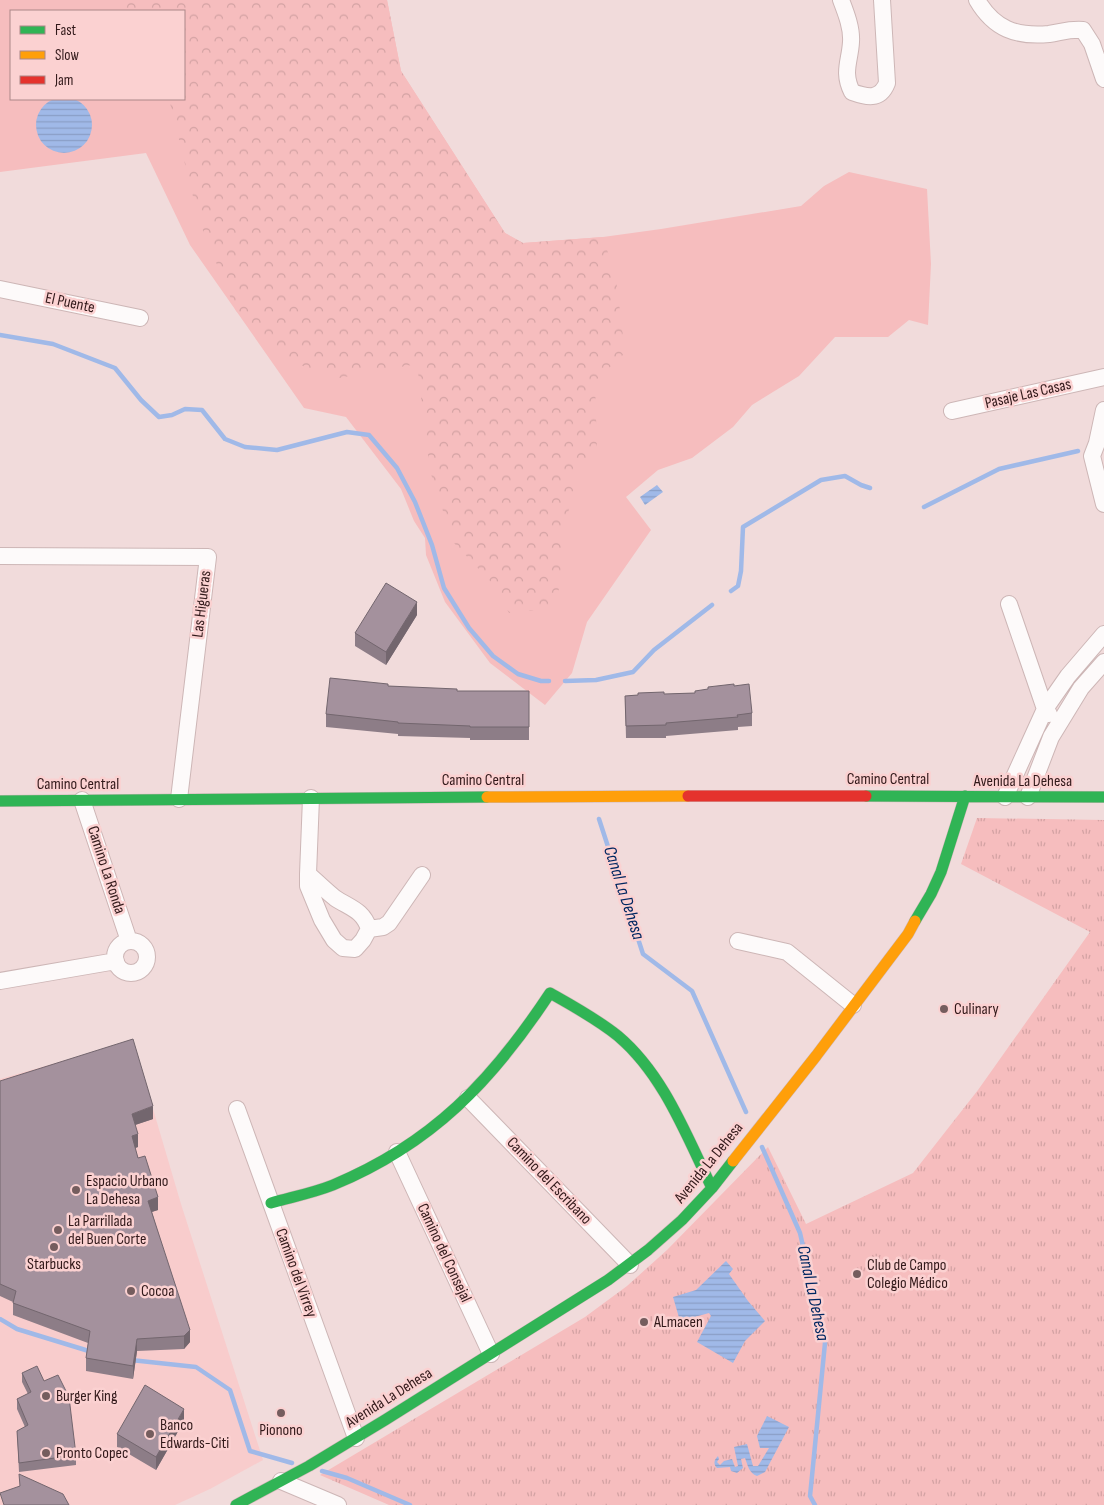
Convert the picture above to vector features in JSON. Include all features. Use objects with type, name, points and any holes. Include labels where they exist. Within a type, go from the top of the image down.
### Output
[{"type":"main road","name":"Camino Central","points":[[0,801],[764,795],[965,796]]},
{"type":"main road","name":"Avenida La Dehesa","points":[[236,1505],[356,1438],[608,1280],[630,1265],[676,1226],[712,1188],[816,1056],[908,934],[941,872],[965,796],[1104,797]]},
{"type":"main road","points":[[271,1203],[331,1186],[376,1165],[421,1136],[468,1098],[502,1062],[518,1042],[550,993],[595,1020],[640,1059],[666,1094],[712,1188]]},
{"type":"street","points":[[841,0],[847,17],[851,41],[846,71],[847,83],[852,92],[872,96],[882,92],[887,83],[882,0]]},
{"type":"street","points":[[978,0],[987,15],[994,22],[1004,28],[1025,35],[1050,34],[1071,29],[1083,30],[1092,44],[1104,79]]},
{"type":"street","name":"El Puente","points":[[0,289],[140,318]]},
{"type":"street","name":"Pasaje Las Casas","points":[[952,412],[1104,377]]},
{"type":"street","points":[[1104,410],[1100,448],[1092,456],[1104,504]]},
{"type":"street","name":"Las Higueras","points":[[0,556],[208,557],[179,799]]},
{"type":"street","points":[[1009,604],[1045,709],[1057,728]]},
{"type":"street","points":[[1004,797],[1045,709],[1068,676],[1104,634]]},
{"type":"street","points":[[1028,797],[1051,737],[1081,688],[1104,662]]},
{"type":"street","points":[[308,874],[335,897],[358,911],[366,921],[369,929],[363,940],[354,948],[343,948],[334,940],[322,920],[308,886],[308,874],[311,798]]},
{"type":"street","name":"Camino La Ronda","points":[[82,800],[129,940]]},
{"type":"street","points":[[369,929],[383,927],[389,923],[422,875]]},
{"type":"street","points":[[129,940],[141,944],[146,950],[147,956],[142,968],[137,972],[130,973],[119,967],[116,961],[116,952],[120,944],[129,940]]},
{"type":"street","points":[[738,941],[786,952],[853,1005]]},
{"type":"street","points":[[0,981],[116,961]]},
{"type":"street","name":"Camino del Escribano","points":[[468,1098],[630,1265]]},
{"type":"street","name":"Camino del Virrey","points":[[237,1109],[356,1438]]},
{"type":"street","name":"Camino del Consejal","points":[[397,1152],[491,1354]]},
{"type":"street","points":[[281,1481],[310,1499],[338,1505]]},
{"type":"shaded area","points":[[133,1041],[181,1204],[263,1460],[210,1489],[175,1505],[0,1505],[0,1079]]},
{"type":"green space","points":[[0,0],[387,0],[401,71],[505,233],[523,243],[603,237],[801,206],[824,186],[849,172],[927,189],[931,264],[928,325],[909,320],[888,337],[835,337],[799,376],[752,405],[733,427],[692,458],[658,470],[626,497],[651,530],[587,622],[572,673],[545,705],[490,663],[445,602],[426,555],[425,538],[414,521],[401,489],[346,417],[304,408],[190,245],[146,153],[0,172]]},
{"type":"green space","points":[[122,0],[387,0],[401,71],[505,233],[523,243],[603,237],[616,278],[625,353],[595,381],[597,451],[575,480],[564,533],[557,608],[509,613],[491,582],[453,542],[430,471],[417,364],[339,378],[294,363],[236,311],[199,221],[169,100],[185,100],[185,10],[127,10]]},
{"type":"green space","name":"Club de Campo Colegio Médico","points":[[977,818],[1104,820],[1104,1505],[389,1505],[320,1475],[585,1317],[627,1286],[667,1250],[768,1147],[806,1224],[913,1173],[978,1090],[1090,932],[961,864]]},
{"type":"water","points":[[52,100],[76,100],[84,105],[90,114],[90,136],[84,145],[75,151],[64,153],[53,151],[44,145],[38,136],[36,125],[38,114],[44,105]]},
{"type":"water","points":[[657,485],[663,492],[645,505],[640,497]]},
{"type":"water","points":[[726,1261],[733,1269],[729,1274],[765,1321],[745,1341],[733,1363],[697,1342],[711,1316],[709,1313],[680,1321],[673,1297],[696,1290]]},
{"type":"water","points":[[767,1416],[789,1427],[765,1472],[757,1476],[754,1475],[749,1469],[745,1458],[741,1459],[743,1468],[737,1473],[731,1471],[730,1467],[717,1468],[714,1462],[718,1456],[717,1462],[720,1465],[724,1461],[732,1459],[735,1467],[738,1466],[734,1447],[747,1444],[753,1466],[758,1466],[769,1448],[760,1448],[757,1436]]},
{"type":"building","points":[[386,583],[417,602],[386,652],[355,633]]},
{"type":"building","points":[[330,678],[388,684],[388,686],[457,689],[457,691],[529,691],[529,727],[470,727],[398,723],[326,714]]},
{"type":"building","points":[[734,684],[734,686],[749,684],[752,713],[737,715],[738,717],[666,723],[666,725],[626,726],[625,696],[638,695],[638,693],[695,693],[695,691],[708,689],[708,687]]},
{"type":"building","name":"Espacio Urbano La Dehesa","points":[[133,1039],[153,1106],[132,1114],[138,1134],[132,1136],[138,1158],[145,1156],[158,1197],[148,1201],[190,1330],[184,1336],[137,1339],[133,1366],[86,1358],[90,1331],[13,1303],[16,1291],[0,1284],[0,1081]]},
{"type":"building","points":[[37,1366],[44,1381],[58,1375],[69,1397],[76,1455],[19,1463],[17,1431],[28,1425],[17,1399],[31,1392],[22,1373]]},
{"type":"building","name":"Banco Edwards-Citi","points":[[145,1385],[184,1409],[156,1457],[117,1434]]},
{"type":"building","points":[[19,1474],[63,1494],[69,1505],[4,1505],[0,1493],[20,1486]]},
{"type":"waterway","points":[[0,335],[53,344],[115,368],[141,400],[159,417],[172,415],[185,409],[202,410],[225,439],[245,447],[277,450],[347,432],[369,435],[397,468],[415,502],[432,545],[444,588],[469,628],[493,656],[518,674],[541,681],[549,681]]},
{"type":"waterway","points":[[924,507],[999,469],[1078,451]]},
{"type":"waterway","points":[[731,591],[738,586],[741,571],[743,527],[821,480],[845,476],[870,488]]},
{"type":"waterway","points":[[565,681],[596,680],[633,672],[654,650],[712,605]]},
{"type":"waterway","name":"Canal La Dehesa","points":[[599,819],[643,954],[692,991],[746,1112]]},
{"type":"waterway","name":"Canal La Dehesa","points":[[762,1147],[800,1233],[825,1343],[810,1496],[815,1505]]},
{"type":"waterway","points":[[0,1319],[17,1329],[92,1352]]},
{"type":"waterway","points":[[131,1360],[196,1367],[230,1390],[250,1451],[292,1463]]},
{"type":"waterway","points":[[322,1471],[347,1478],[410,1505]]},
{"type":"traffic: fast","points":[[866,796],[1104,797]]},
{"type":"traffic: fast","points":[[915,921],[941,872],[965,796]]},
{"type":"traffic: fast","points":[[0,801],[487,797]]},
{"type":"traffic: fast","points":[[271,1203],[333,1185],[368,1169],[401,1150],[430,1129],[457,1107],[482,1082],[506,1054],[550,993],[602,1024],[618,1036],[634,1052],[661,1087],[683,1127],[712,1188]]},
{"type":"traffic: fast","points":[[236,1505],[309,1466],[608,1280],[648,1250],[682,1220],[712,1188],[733,1161]]},
{"type":"traffic: slow","points":[[487,797],[688,796]]},
{"type":"traffic: slow","points":[[733,1161],[816,1056],[908,934],[915,921]]},
{"type":"traffic: jam","points":[[688,796],[866,796]]},
{"type":"place","name":"Culinary","points":[[944,1009]]},
{"type":"place","name":"Espacio Urbano La Dehesa","points":[[76,1190]]},
{"type":"place","name":"La Parrillada del Buen Corte","points":[[58,1230]]},
{"type":"place","name":"Starbucks","points":[[54,1247]]},
{"type":"place","name":"Club de Campo Colegio Médico","points":[[857,1274]]},
{"type":"place","name":"Cocoa","points":[[131,1291]]},
{"type":"place","name":"ALmacen","points":[[644,1322]]},
{"type":"place","name":"Burger King","points":[[46,1396]]},
{"type":"place","name":"Pionono","points":[[281,1413]]},
{"type":"place","name":"Banco Edwards-Citi","points":[[150,1434]]},
{"type":"place","name":"Pronto Copec","points":[[46,1453]]}]
